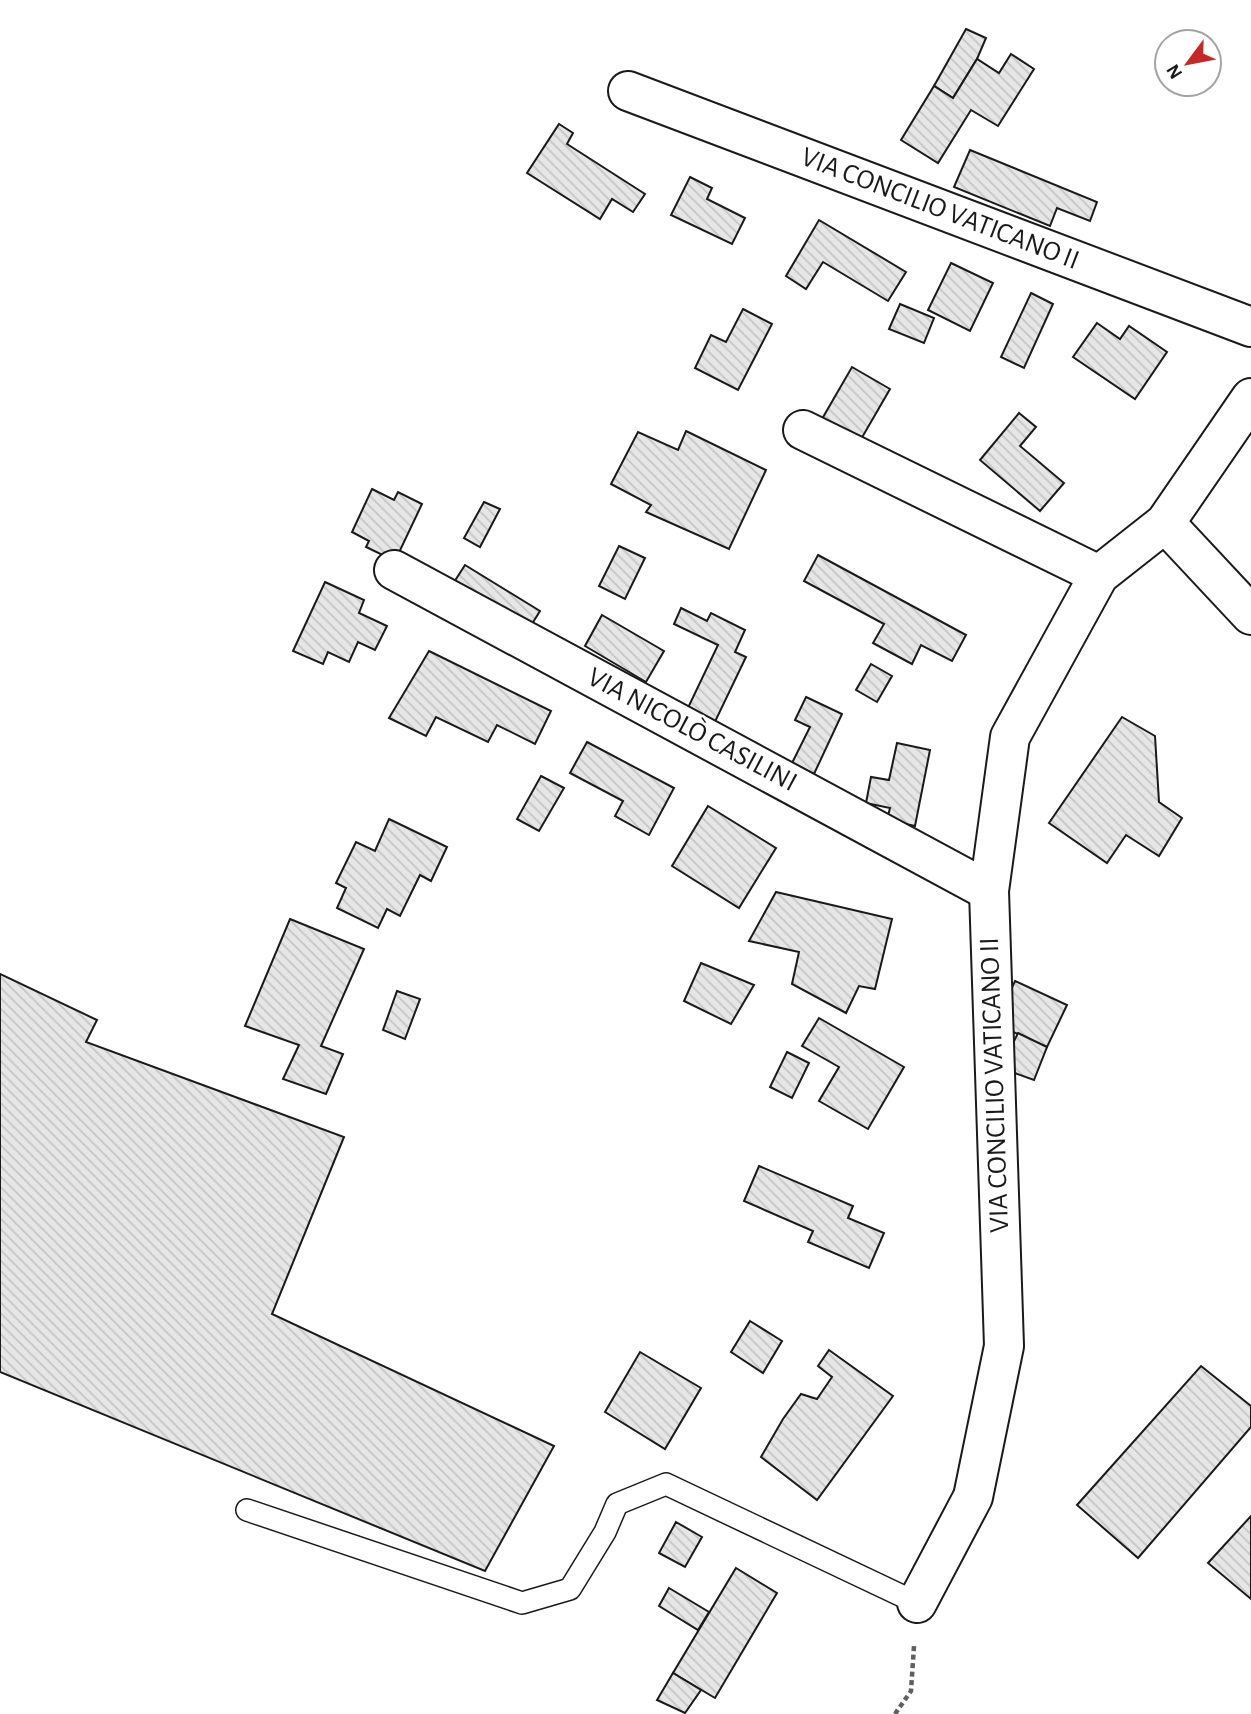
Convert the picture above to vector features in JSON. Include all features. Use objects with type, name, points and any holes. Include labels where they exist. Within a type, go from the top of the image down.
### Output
[{"type":"street","name":"VIA CONCILIO VATICANO II","points":[[628,91],[1251,327]]},
{"type":"street","name":"VIA CONCILIO VATICANO II","points":[[917,1603],[972,1497],[1004,1346],[989,891],[1010,737],[1099,575],[1165,523],[1251,398]]},
{"type":"street","points":[[803,429],[1099,575]]},
{"type":"street","points":[[1165,523],[1251,615]]},
{"type":"street","name":"VIA NICOLÒ CASILINI","points":[[394,570],[989,891]]},
{"type":"lane","points":[[247,1510],[522,1603],[570,1589],[605,1532],[617,1504],[666,1484],[917,1603]]},
{"type":"path","points":[[895,1714],[911,1691],[917,1603]]},
{"type":"building","points":[[966,29],[986,38],[977,59],[953,98],[934,86]]},
{"type":"building","points":[[1011,54],[1034,69],[998,126],[971,110],[938,163],[901,140],[934,86],[953,98],[977,59],[999,73]]},
{"type":"building","points":[[559,124],[573,133],[567,144],[645,194],[633,212],[612,199],[600,219],[527,173]]},
{"type":"building","points":[[970,150],[1097,202],[1090,221],[1057,208],[1050,226],[954,187]]},
{"type":"building","points":[[690,177],[712,188],[707,199],[745,218],[732,244],[671,215]]},
{"type":"building","points":[[819,220],[906,272],[888,301],[823,262],[806,289],[786,276]]},
{"type":"building","points":[[951,263],[993,283],[970,331],[928,310]]},
{"type":"building","points":[[1031,293],[1053,304],[1024,368],[1001,357]]},
{"type":"building","points":[[900,304],[934,318],[924,343],[889,329]]},
{"type":"building","points":[[743,309],[772,324],[738,390],[695,368],[711,335],[726,342]]},
{"type":"building","points":[[1097,323],[1120,339],[1129,326],[1167,352],[1135,399],[1073,357]]},
{"type":"building","points":[[852,367],[890,389],[860,441],[822,419]]},
{"type":"building","points":[[1019,413],[1036,427],[1020,446],[1064,483],[1040,511],[980,460]]},
{"type":"building","points":[[686,431],[766,470],[729,549],[646,512],[651,505],[611,484],[638,432],[678,450]]},
{"type":"building","points":[[372,489],[394,500],[398,492],[422,504],[395,561],[366,547],[369,541],[352,532]]},
{"type":"building","points":[[484,502],[500,509],[480,547],[464,538]]},
{"type":"building","points":[[619,546],[645,558],[625,599],[599,586]]},
{"type":"building","points":[[818,555],[966,635],[952,661],[921,645],[912,664],[873,643],[884,624],[804,581]]},
{"type":"building","points":[[465,565],[540,611],[525,635],[449,590]]},
{"type":"building","points":[[325,582],[364,600],[359,613],[387,626],[375,650],[358,642],[349,662],[328,652],[323,664],[293,651]]},
{"type":"building","points":[[681,608],[707,621],[711,613],[745,630],[735,652],[746,657],[712,728],[685,714],[718,645],[674,624]]},
{"type":"building","points":[[602,615],[664,651],[646,682],[585,646]]},
{"type":"building","points":[[429,651],[551,711],[535,744],[497,725],[488,742],[436,717],[426,736],[389,718]]},
{"type":"building","points":[[871,664],[892,676],[877,702],[856,690]]},
{"type":"building","points":[[806,697],[842,714],[814,774],[792,763],[810,727],[795,720]]},
{"type":"building","points":[[1122,717],[1155,736],[1159,802],[1182,818],[1159,856],[1126,835],[1107,863],[1049,823]]},
{"type":"building","points":[[587,742],[674,788],[649,835],[615,816],[623,801],[570,773]]},
{"type":"building","points":[[897,743],[930,750],[915,826],[887,820],[890,808],[866,803],[871,777],[889,780]]},
{"type":"building","points":[[541,776],[564,788],[539,831],[517,819]]},
{"type":"building","points":[[708,806],[776,848],[739,908],[672,866]]},
{"type":"building","points":[[389,819],[447,847],[431,881],[420,875],[400,916],[387,909],[378,928],[337,908],[346,888],[336,883],[356,842],[375,851]]},
{"type":"building","points":[[776,892],[892,919],[875,989],[859,986],[846,1013],[792,984],[799,952],[749,941]]},
{"type":"building","points":[[290,919],[364,949],[321,1046],[343,1054],[326,1094],[283,1079],[299,1045],[245,1026]]},
{"type":"building","points":[[701,963],[754,985],[731,1024],[684,1001]]},
{"type":"building","points":[[0,974],[97,1020],[86,1042],[344,1137],[272,1314],[554,1446],[485,1571],[0,1372]]},
{"type":"building","points":[[1015,981],[1067,1005],[1047,1047],[995,1024]]},
{"type":"building","points":[[397,991],[420,999],[405,1039],[383,1030]]},
{"type":"building","points":[[819,1018],[904,1067],[868,1129],[819,1101],[839,1067],[802,1046]]},
{"type":"building","points":[[1018,1033],[1047,1047],[1034,1080],[1001,1068]]},
{"type":"building","points":[[787,1052],[809,1063],[792,1098],[770,1087]]},
{"type":"building","points":[[759,1166],[853,1206],[848,1218],[884,1233],[869,1268],[808,1242],[813,1231],[744,1201]]},
{"type":"building","points":[[750,1321],[782,1341],[763,1373],[731,1352]]},
{"type":"building","points":[[829,1350],[893,1396],[817,1500],[761,1457],[801,1394],[817,1399],[832,1377],[818,1366]]},
{"type":"building","points":[[640,1352],[701,1388],[665,1449],[605,1412]]},
{"type":"building","points":[[1201,1366],[1251,1406],[1251,1427],[1138,1558],[1077,1505]]},
{"type":"building","points":[[1251,1516],[1251,1599],[1208,1563]]},
{"type":"building","points":[[676,1522],[702,1537],[685,1567],[659,1553]]},
{"type":"building","points":[[736,1568],[777,1593],[715,1698],[673,1673]]},
{"type":"building","points":[[669,1588],[709,1612],[698,1630],[659,1606]]},
{"type":"building","points":[[673,1673],[701,1690],[685,1713],[657,1700]]}]
